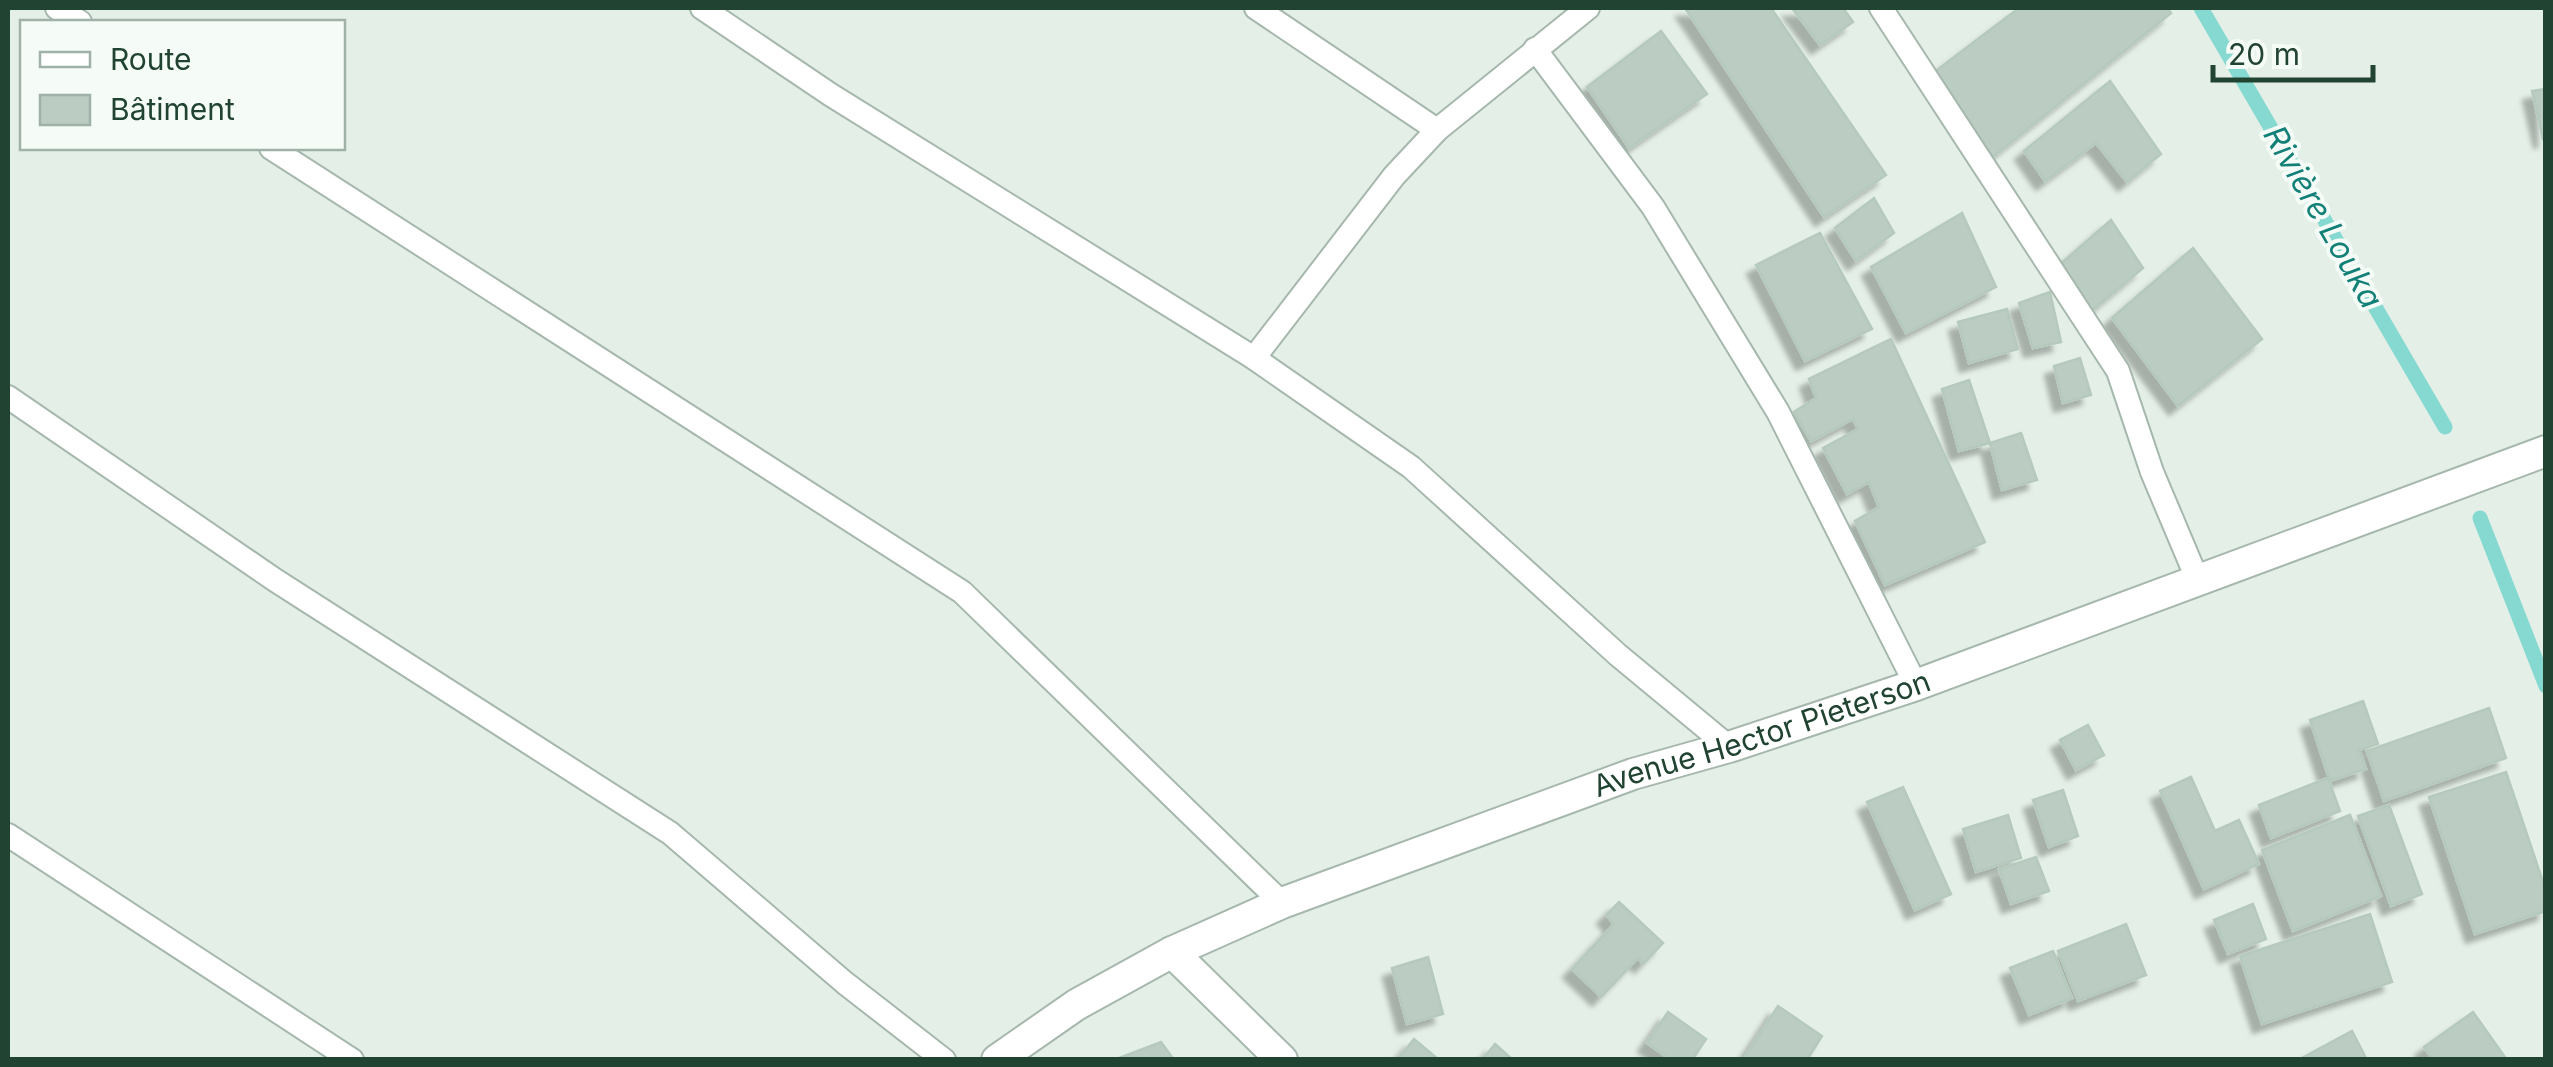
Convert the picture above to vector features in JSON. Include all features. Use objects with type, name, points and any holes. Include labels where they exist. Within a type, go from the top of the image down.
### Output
[{"type":"street","name":"Avenue Hector Pieterson","points":[[997,1060],[1076,1005],[1172,952],[1282,903],[1633,774],[1916,685],[2546,452]]},
{"type":"street","points":[[1172,952],[1282,1060]]},
{"type":"lane","points":[[702,8],[831,94],[1254,358],[1411,467],[1618,655],[1728,747]]},
{"type":"lane","points":[[1256,8],[1437,130]]},
{"type":"lane","points":[[1254,358],[1394,176],[1437,130],[1588,8]]},
{"type":"lane","points":[[1880,8],[2118,371],[2152,472],[2198,581]]},
{"type":"lane","points":[[1535,49],[1653,207],[1778,412],[1916,685]]},
{"type":"lane","points":[[274,150],[962,592],[1282,903]]},
{"type":"lane","points":[[8,397],[292,590],[670,834],[845,984],[944,1060]]},
{"type":"lane","points":[[8,835],[352,1060]]},
{"type":"building","points":[[1685,8],[1771,8],[1886,175],[1824,217]]},
{"type":"building","points":[[1792,8],[1843,8],[1853,22],[1820,45]]},
{"type":"building","points":[[2019,8],[2167,8],[2171,13],[1989,160],[1933,73]]},
{"type":"building","points":[[1661,31],[1707,94],[1629,148],[1587,87]]},
{"type":"building","points":[[2110,81],[2161,154],[2127,182],[2096,143],[2045,181],[2024,151]]},
{"type":"building","points":[[2546,89],[2546,138],[2543,139],[2532,91]]},
{"type":"building","points":[[1874,198],[1894,233],[1856,261],[1835,228]]},
{"type":"building","points":[[1962,213],[1996,287],[1906,333],[1871,267]]},
{"type":"building","points":[[2111,220],[2143,268],[2089,313],[2056,268]]},
{"type":"building","points":[[1820,233],[1872,329],[1805,361],[1756,265]]},
{"type":"building","points":[[2193,248],[2262,339],[2178,406],[2112,318]]},
{"type":"building","points":[[2050,292],[2061,342],[2033,348],[2019,303]]},
{"type":"building","points":[[2007,309],[2018,349],[1969,363],[1958,322]]},
{"type":"building","points":[[1891,339],[1985,542],[1885,585],[1855,521],[1879,507],[1869,482],[1847,494],[1823,448],[1858,429],[1853,419],[1811,441],[1794,412],[1816,398],[1809,379]]},
{"type":"building","points":[[2080,358],[2091,395],[2063,403],[2054,366]]},
{"type":"building","points":[[1969,380],[1990,443],[1959,451],[1942,389]]},
{"type":"building","points":[[2021,433],[2037,480],[2002,490],[1990,443]]},
{"type":"building","points":[[2363,701],[2378,744],[2359,750],[2366,769],[2330,781],[2310,720]]},
{"type":"building","points":[[2489,708],[2506,758],[2384,801],[2367,751]]},
{"type":"building","points":[[2088,725],[2104,755],[2076,770],[2060,740]]},
{"type":"building","points":[[2506,772],[2546,891],[2546,911],[2475,934],[2429,797]]},
{"type":"building","points":[[2191,777],[2215,831],[2239,820],[2259,864],[2204,889],[2160,791]]},
{"type":"building","points":[[2328,778],[2340,811],[2271,838],[2259,805]]},
{"type":"building","points":[[1903,787],[1951,894],[1915,910],[1867,802]]},
{"type":"building","points":[[2063,790],[2078,836],[2049,847],[2033,800]]},
{"type":"building","points":[[2389,805],[2422,894],[2391,906],[2358,816]]},
{"type":"building","points":[[2008,815],[2021,858],[1976,872],[1963,829]]},
{"type":"building","points":[[2350,815],[2381,896],[2293,931],[2262,850]]},
{"type":"building","points":[[2036,857],[2049,891],[2011,904],[1999,869]]},
{"type":"building","points":[[1619,902],[1663,943],[1643,964],[1638,958],[1601,997],[1572,969],[1614,924],[1606,915]]},
{"type":"building","points":[[2253,904],[2266,939],[2228,954],[2214,920]]},
{"type":"building","points":[[2370,914],[2392,982],[2262,1024],[2240,956]]},
{"type":"building","points":[[2126,924],[2146,975],[2078,1001],[2058,951]]},
{"type":"building","points":[[2053,951],[2072,998],[2029,1015],[2010,968]]},
{"type":"building","points":[[1428,957],[1443,1014],[1407,1024],[1392,968]]},
{"type":"building","points":[[1778,1006],[1822,1036],[1807,1060],[1743,1060]]},
{"type":"building","points":[[1668,1012],[1706,1039],[1692,1060],[1671,1060],[1647,1043]]},
{"type":"building","points":[[2473,1012],[2507,1060],[2433,1060],[2424,1047]]},
{"type":"building","points":[[2352,1031],[2367,1060],[2303,1060],[2302,1058]]},
{"type":"building","points":[[1414,1039],[1439,1060],[1397,1060]]},
{"type":"building","points":[[1161,1042],[1174,1060],[1114,1060]]},
{"type":"building","points":[[1495,1044],[1513,1060],[1482,1060]]},
{"type":"waterway","name":"Rivière Louka","points":[[2201,8],[2445,427]]},
{"type":"waterway","name":"Rivière Louka","points":[[2480,518],[2546,686]]}]
